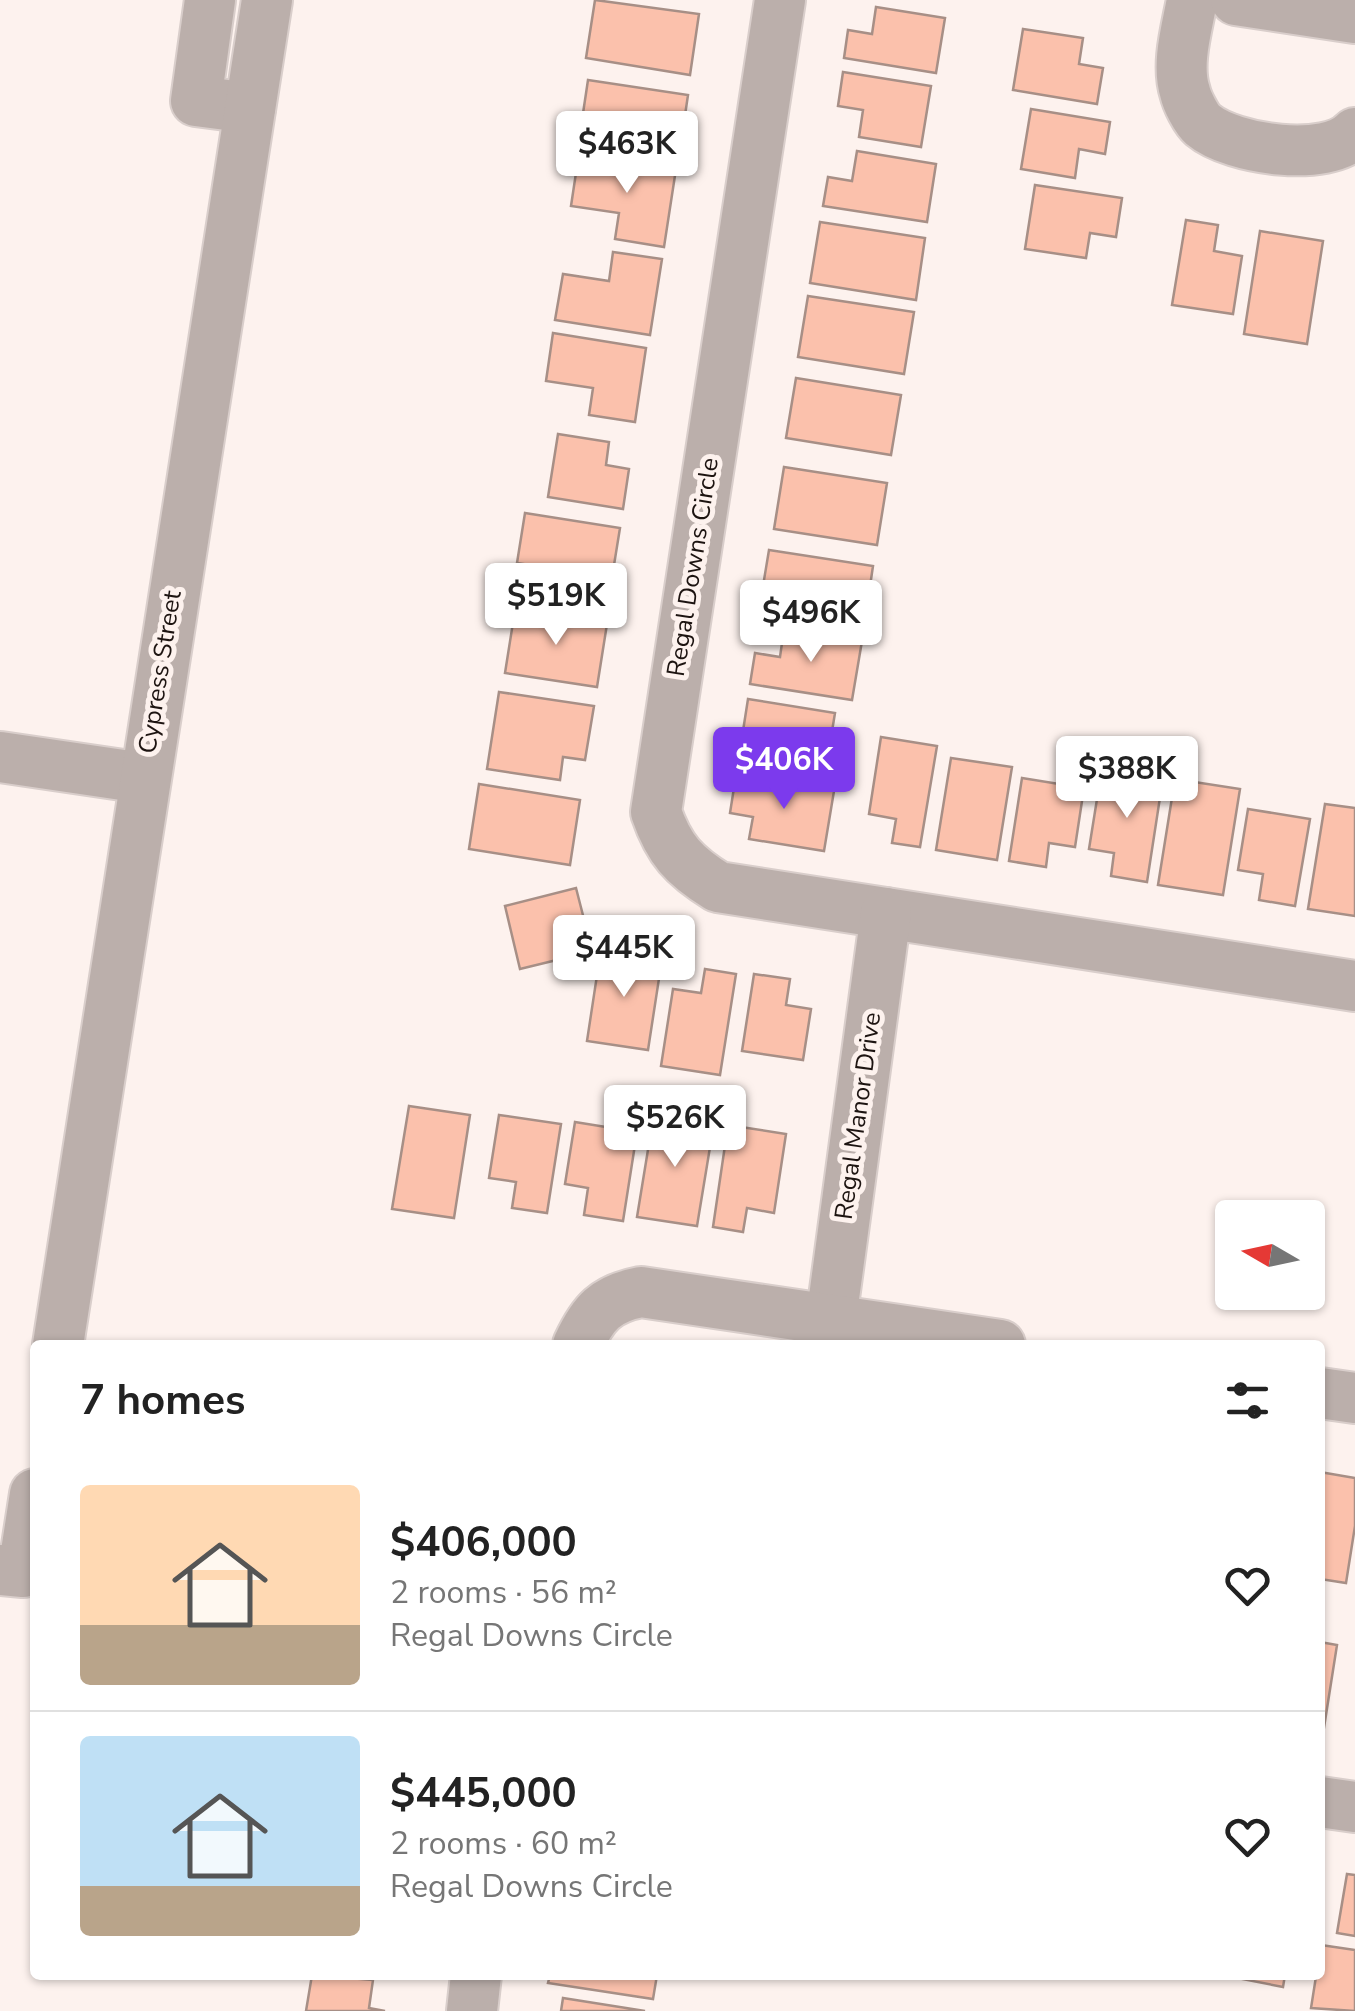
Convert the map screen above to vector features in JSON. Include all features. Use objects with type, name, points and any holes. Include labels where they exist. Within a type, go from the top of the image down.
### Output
[{"type":"street","points":[[210,0],[196,101],[250,108]]},
{"type":"street","name":"Cypress Street","points":[[59,1340],[143,778],[267,0]]},
{"type":"street","name":"Regal Downs Circle","points":[[780,0],[656,812],[667,844],[683,866],[718,888],[1355,986]]},
{"type":"street","points":[[1192,0],[1183,53],[1184,91],[1201,124],[1230,140],[1319,153],[1355,132]]},
{"type":"street","points":[[1236,0],[1298,5],[1355,18]]},
{"type":"street","points":[[0,757],[143,778]]},
{"type":"street","name":"Regal Manor Drive","points":[[831,1320],[886,913]]},
{"type":"street","points":[[580,1340],[593,1314],[615,1297],[641,1292],[966,1340]]},
{"type":"street","points":[[1325,1394],[1355,1398]]},
{"type":"street","points":[[12,1571],[30,1511]]},
{"type":"street","points":[[1325,1803],[1355,1807]]},
{"type":"street","points":[[472,2011],[475,1980]]},
{"type":"building","points":[[595,0],[699,14],[690,75],[586,58]]},
{"type":"building","points":[[876,7],[945,18],[936,73],[844,58],[848,30],[872,34]]},
{"type":"building","points":[[1023,29],[1083,38],[1079,64],[1103,68],[1097,104],[1013,90]]},
{"type":"building","points":[[843,72],[931,86],[921,147],[859,137],[863,110],[838,106]]},
{"type":"building","points":[[588,80],[688,95],[679,156],[579,140]]},
{"type":"building","points":[[1031,109],[1110,122],[1105,154],[1079,149],[1075,178],[1021,169]]},
{"type":"building","points":[[857,151],[936,164],[927,222],[823,206],[828,177],[852,181]]},
{"type":"building","points":[[579,153],[676,169],[664,247],[615,239],[619,213],[571,206]]},
{"type":"building","points":[[1035,185],[1122,198],[1116,237],[1090,233],[1086,258],[1025,249]]},
{"type":"building","points":[[1186,220],[1218,225],[1214,251],[1242,256],[1233,314],[1172,305]]},
{"type":"building","points":[[820,222],[925,238],[916,300],[810,283]]},
{"type":"building","points":[[1260,231],[1323,241],[1307,344],[1244,334]]},
{"type":"building","points":[[613,252],[662,259],[650,335],[555,320],[563,274],[609,281]]},
{"type":"building","points":[[808,296],[914,312],[904,374],[798,357]]},
{"type":"building","points":[[553,333],[646,348],[635,422],[589,415],[593,388],[546,381]]},
{"type":"building","points":[[796,378],[901,395],[891,455],[786,438]]},
{"type":"building","points":[[558,434],[609,442],[606,465],[629,469],[623,509],[548,497]]},
{"type":"building","points":[[784,467],[887,483],[877,545],[774,529]]},
{"type":"building","points":[[525,513],[620,528],[608,602],[544,592],[548,568],[517,563]]},
{"type":"building","points":[[769,550],[873,566],[864,627],[759,610]]},
{"type":"building","points":[[515,610],[607,624],[597,687],[505,673]]},
{"type":"building","points":[[784,629],[862,641],[852,700],[750,684],[755,653],[780,657]]},
{"type":"building","points":[[499,692],[594,706],[585,760],[563,757],[560,780],[487,769]]},
{"type":"building","points":[[748,699],[835,713],[825,774],[764,765],[768,735],[743,731]]},
{"type":"building","points":[[881,737],[937,746],[920,847],[892,843],[896,819],[869,814]]},
{"type":"building","points":[[951,758],[1012,767],[997,860],[936,850]]},
{"type":"building","points":[[1102,768],[1163,778],[1147,882],[1111,876],[1114,853],[1089,849]]},
{"type":"building","points":[[736,775],[834,791],[824,851],[749,839],[753,817],[730,813]]},
{"type":"building","points":[[1022,778],[1084,788],[1075,847],[1049,843],[1046,867],[1009,861]]},
{"type":"building","points":[[1175,779],[1240,789],[1223,895],[1158,885]]},
{"type":"building","points":[[479,784],[580,800],[570,865],[469,849]]},
{"type":"building","points":[[1325,804],[1355,808],[1355,916],[1308,909]]},
{"type":"building","points":[[1248,809],[1310,819],[1295,906],[1259,900],[1263,874],[1238,870]]},
{"type":"building","points":[[576,888],[586,927],[563,932],[569,957],[520,969],[505,906]]},
{"type":"building","points":[[601,949],[662,959],[648,1050],[587,1041]]},
{"type":"building","points":[[705,969],[736,974],[720,1075],[661,1066],[673,989],[701,993]]},
{"type":"building","points":[[754,974],[790,979],[786,1005],[811,1009],[803,1060],[742,1051]]},
{"type":"building","points":[[409,1106],[470,1115],[454,1218],[392,1209]]},
{"type":"building","points":[[654,1113],[714,1123],[697,1226],[637,1217]]},
{"type":"building","points":[[499,1115],[561,1124],[547,1213],[512,1208],[516,1182],[489,1178]]},
{"type":"building","points":[[575,1122],[637,1132],[623,1221],[584,1215],[588,1188],[565,1184]]},
{"type":"building","points":[[728,1125],[786,1134],[774,1213],[747,1208],[743,1232],[713,1227]]},
{"type":"building","points":[[1325,1473],[1355,1478],[1355,1526],[1346,1583],[1325,1580]]},
{"type":"building","points":[[1325,1643],[1337,1645],[1325,1721]]},
{"type":"building","points":[[1347,1874],[1355,1875],[1355,1936],[1337,1933]]},
{"type":"building","points":[[1325,1946],[1355,1950],[1355,2011],[1311,2008],[1315,1980],[1325,1980]]},
{"type":"building","points":[[311,1980],[373,1980],[369,2008],[385,2011],[306,2011]]},
{"type":"building","points":[[549,1980],[656,1980],[653,1999],[548,1983]]},
{"type":"building","points":[[1247,1980],[1284,1980],[1283,1987]]},
{"type":"building","points":[[563,1998],[645,2011],[561,2011]]}]
